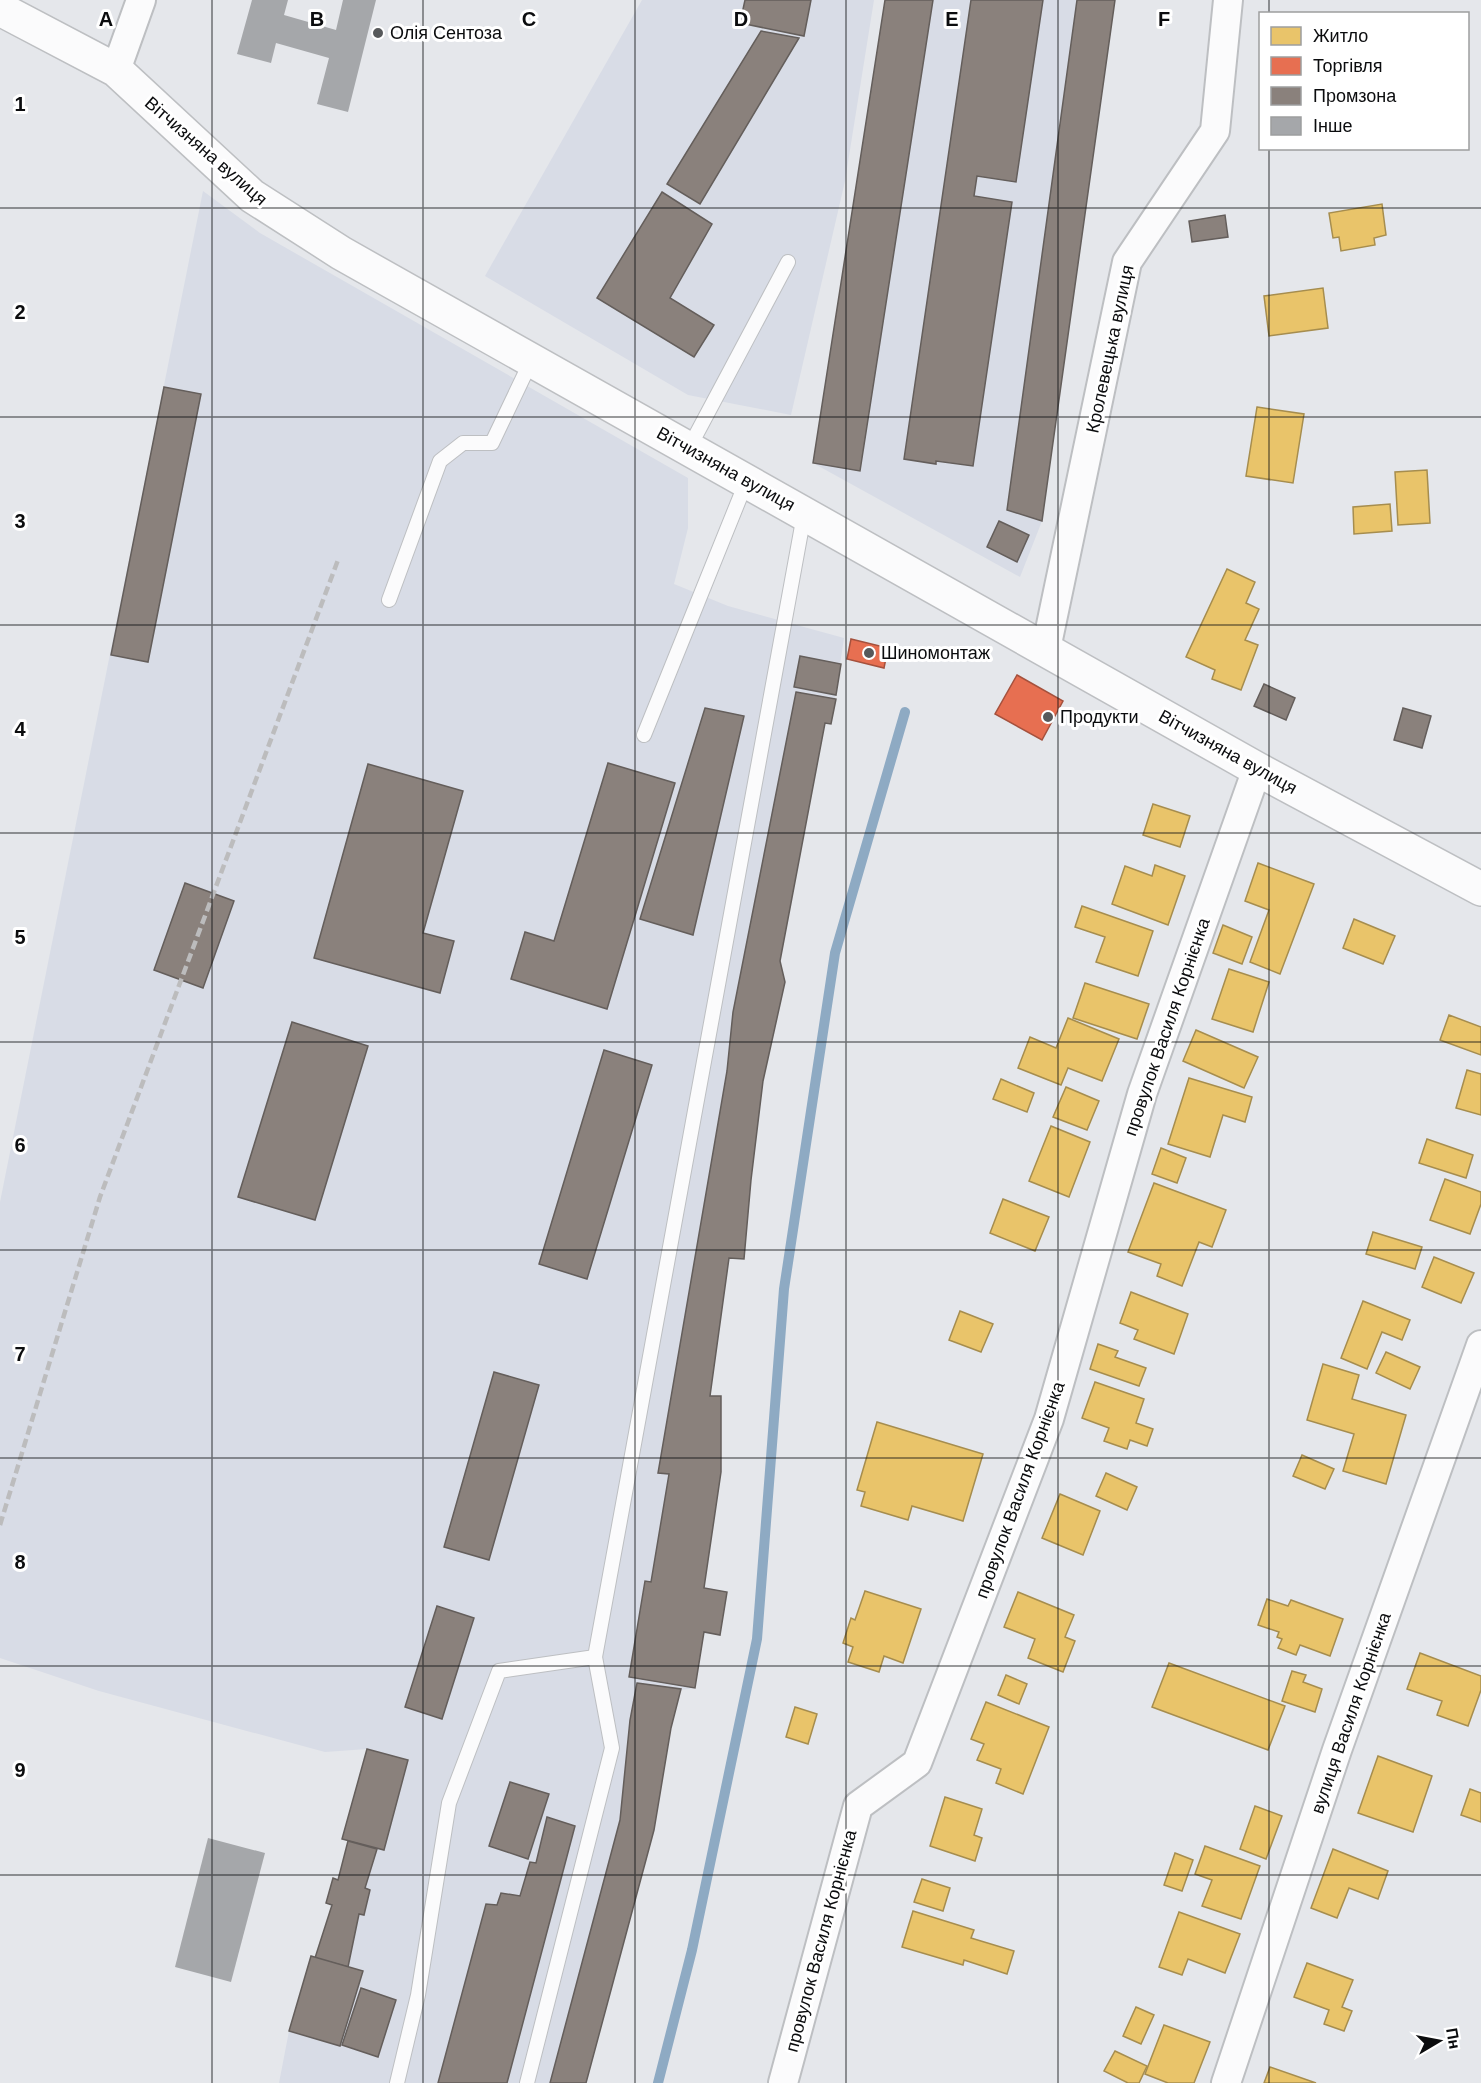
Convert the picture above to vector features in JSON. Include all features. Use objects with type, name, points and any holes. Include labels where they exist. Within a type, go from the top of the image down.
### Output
[{"type":"street","points":[[116,70],[141,0]]},
{"type":"street","name":"Кролевецька вулиця","points":[[1046,649],[1127,262],[1215,131],[1228,0]]},
{"type":"street","name":"Вітчизняна вулиця","points":[[0,9],[116,70],[252,196],[341,253],[1257,769],[1481,889]]},
{"type":"street","name":"провулок Василя Корнієнка","points":[[783,2083],[858,1806],[917,1762],[1049,1419],[1142,1094],[1257,769]]},
{"type":"street","name":"вулиця Василя Корнієнка","points":[[1226,2083],[1337,1750],[1481,1346]]},
{"type":"lane","points":[[689,448],[788,262]]},
{"type":"lane","points":[[389,600],[440,462],[463,443],[492,443],[531,359]]},
{"type":"lane","points":[[644,735],[747,480]]},
{"type":"lane","points":[[526,2083],[612,1748],[595,1657],[805,513]]},
{"type":"lane","points":[[397,2083],[418,1995],[449,1803],[499,1671],[595,1657]]},
{"type":"shaded area","points":[[642,0],[874,0],[845,181],[791,415],[688,395],[485,276]]},
{"type":"shaded area","points":[[885,0],[1115,0],[1042,521],[1020,577],[813,463]]},
{"type":"shaded area","points":[[203,191],[260,233],[688,478],[688,528],[674,584],[728,606],[844,638],[831,724],[825,723],[780,960],[785,982],[763,1081],[744,1259],[729,1259],[710,1396],[721,1396],[721,1472],[704,1587],[727,1592],[720,1635],[704,1633],[695,1688],[681,1690],[671,1728],[654,1830],[586,2083],[279,2083],[289,2031],[311,1956],[316,1957],[332,1905],[326,1903],[333,1878],[338,1879],[348,1841],[342,1839],[367,1749],[325,1752],[99,1691],[0,1658],[0,1202]]},
{"type":"building: Житло","points":[[1382,204],[1386,235],[1374,238],[1375,245],[1341,251],[1339,237],[1333,238],[1329,213]]},
{"type":"building: Житло","points":[[1323,288],[1328,328],[1269,336],[1264,296]]},
{"type":"building: Житло","points":[[1257,407],[1304,414],[1293,483],[1246,476]]},
{"type":"building: Житло","points":[[1427,470],[1430,523],[1398,525],[1395,472]]},
{"type":"building: Житло","points":[[1390,504],[1392,531],[1354,534],[1353,507]]},
{"type":"building: Житло","points":[[1227,569],[1255,582],[1246,603],[1259,609],[1245,640],[1258,645],[1241,690],[1212,679],[1215,670],[1186,657]]},
{"type":"building: Житло","points":[[1153,804],[1190,816],[1180,847],[1143,835]]},
{"type":"building: Житло","points":[[1258,863],[1314,884],[1280,974],[1250,962],[1269,910],[1245,901]]},
{"type":"building: Житло","points":[[1155,865],[1185,876],[1168,925],[1112,904],[1125,866],[1152,876]]},
{"type":"building: Житло","points":[[1082,906],[1153,931],[1138,976],[1096,962],[1105,937],[1075,927]]},
{"type":"building: Житло","points":[[1354,919],[1395,936],[1383,964],[1343,948]]},
{"type":"building: Житло","points":[[1223,925],[1252,937],[1242,964],[1213,953]]},
{"type":"building: Житло","points":[[1229,969],[1269,982],[1253,1032],[1212,1019]]},
{"type":"building: Житло","points":[[1085,983],[1149,1004],[1137,1039],[1073,1018]]},
{"type":"building: Житло","points":[[1449,1015],[1481,1027],[1481,1055],[1440,1040]]},
{"type":"building: Житло","points":[[1068,1018],[1119,1039],[1102,1081],[1068,1068],[1061,1085],[1018,1068],[1030,1037],[1056,1048]]},
{"type":"building: Житло","points":[[1196,1030],[1258,1057],[1244,1088],[1183,1061]]},
{"type":"building: Житло","points":[[1467,1070],[1481,1074],[1481,1115],[1456,1108]]},
{"type":"building: Житло","points":[[1189,1078],[1252,1097],[1245,1122],[1223,1115],[1210,1157],[1168,1144]]},
{"type":"building: Житло","points":[[1001,1079],[1034,1093],[1027,1112],[993,1099]]},
{"type":"building: Житло","points":[[1066,1087],[1099,1101],[1087,1130],[1053,1117]]},
{"type":"building: Житло","points":[[1051,1126],[1090,1142],[1069,1197],[1029,1181]]},
{"type":"building: Житло","points":[[1427,1139],[1473,1155],[1466,1178],[1419,1163]]},
{"type":"building: Житло","points":[[1161,1148],[1186,1158],[1177,1183],[1152,1174]]},
{"type":"building: Житло","points":[[1445,1179],[1481,1192],[1481,1204],[1470,1234],[1430,1220]]},
{"type":"building: Житло","points":[[1154,1183],[1226,1210],[1212,1247],[1199,1242],[1182,1286],[1157,1276],[1161,1264],[1128,1252]]},
{"type":"building: Житло","points":[[1003,1199],[1049,1217],[1035,1251],[990,1233]]},
{"type":"building: Житло","points":[[1373,1232],[1422,1247],[1415,1269],[1366,1254]]},
{"type":"building: Житло","points":[[1434,1257],[1474,1273],[1461,1303],[1422,1287]]},
{"type":"building: Житло","points":[[1131,1292],[1188,1314],[1174,1354],[1134,1339],[1138,1330],[1120,1323]]},
{"type":"building: Житло","points":[[1363,1301],[1410,1320],[1402,1340],[1382,1332],[1367,1369],[1341,1358]]},
{"type":"building: Житло","points":[[960,1311],[993,1324],[981,1352],[949,1340]]},
{"type":"building: Житло","points":[[1098,1344],[1118,1351],[1115,1357],[1146,1368],[1139,1386],[1090,1369]]},
{"type":"building: Житло","points":[[1386,1352],[1420,1367],[1410,1389],[1376,1373]]},
{"type":"building: Житло","points":[[1323,1364],[1359,1375],[1352,1399],[1406,1415],[1386,1484],[1343,1471],[1354,1434],[1307,1420]]},
{"type":"building: Житло","points":[[1095,1382],[1144,1399],[1136,1423],[1153,1429],[1147,1446],[1130,1440],[1127,1449],[1104,1441],[1109,1428],[1082,1418]]},
{"type":"building: Житло","points":[[877,1422],[983,1454],[963,1521],[912,1506],[908,1520],[861,1506],[865,1492],[857,1490]]},
{"type":"building: Житло","points":[[1302,1455],[1334,1469],[1325,1489],[1293,1476]]},
{"type":"building: Житло","points":[[1106,1473],[1137,1487],[1127,1510],[1096,1496]]},
{"type":"building: Житло","points":[[1060,1494],[1100,1511],[1083,1555],[1042,1538]]},
{"type":"building: Житло","points":[[865,1591],[921,1609],[903,1663],[884,1656],[879,1672],[848,1662],[853,1647],[843,1643],[851,1618],[855,1620]]},
{"type":"building: Житло","points":[[1018,1592],[1074,1615],[1065,1637],[1075,1641],[1063,1672],[1028,1658],[1035,1639],[1004,1627]]},
{"type":"building: Житло","points":[[1267,1599],[1288,1606],[1291,1600],[1343,1619],[1330,1656],[1300,1645],[1296,1655],[1278,1648],[1282,1639],[1277,1637],[1279,1632],[1258,1625]]},
{"type":"building: Житло","points":[[1420,1653],[1481,1676],[1481,1690],[1468,1726],[1437,1715],[1442,1701],[1407,1689]]},
{"type":"building: Житло","points":[[1169,1663],[1285,1706],[1268,1750],[1152,1707]]},
{"type":"building: Житло","points":[[1292,1671],[1306,1675],[1303,1682],[1322,1689],[1315,1712],[1282,1701]]},
{"type":"building: Житло","points":[[1006,1675],[1027,1684],[1019,1704],[998,1695]]},
{"type":"building: Житло","points":[[986,1702],[1049,1727],[1023,1794],[996,1783],[1001,1769],[977,1760],[984,1744],[971,1739]]},
{"type":"building: Житло","points":[[795,1707],[817,1714],[808,1744],[786,1737]]},
{"type":"building: Житло","points":[[1378,1756],[1432,1776],[1413,1832],[1358,1813]]},
{"type":"building: Житло","points":[[1470,1789],[1481,1793],[1481,1822],[1461,1815]]},
{"type":"building: Житло","points":[[945,1797],[982,1809],[974,1835],[982,1838],[975,1861],[930,1846]]},
{"type":"building: Житло","points":[[1255,1806],[1282,1816],[1266,1859],[1240,1849]]},
{"type":"building: Житло","points":[[1205,1846],[1260,1866],[1241,1919],[1202,1906],[1212,1880],[1195,1874]]},
{"type":"building: Житло","points":[[1333,1849],[1388,1871],[1378,1899],[1349,1888],[1337,1918],[1311,1908]]},
{"type":"building: Житло","points":[[1175,1853],[1193,1860],[1182,1891],[1164,1885]]},
{"type":"building: Житло","points":[[922,1879],[950,1888],[943,1911],[914,1902]]},
{"type":"building: Житло","points":[[913,1911],[974,1930],[971,1938],[1014,1951],[1007,1974],[964,1960],[963,1965],[902,1947]]},
{"type":"building: Житло","points":[[1179,1912],[1240,1934],[1225,1973],[1188,1959],[1182,1975],[1159,1967]]},
{"type":"building: Житло","points":[[1307,1963],[1353,1980],[1342,2007],[1352,2011],[1344,2031],[1324,2024],[1329,2010],[1294,1997]]},
{"type":"building: Житло","points":[[1136,2007],[1154,2015],[1141,2044],[1123,2036]]},
{"type":"building: Житло","points":[[1164,2025],[1210,2042],[1194,2083],[1168,2083],[1145,2074]]},
{"type":"building: Житло","points":[[1115,2051],[1147,2066],[1139,2083],[1128,2083],[1104,2071]]},
{"type":"building: Житло","points":[[1270,2067],[1316,2083],[1264,2083]]},
{"type":"building: Торгівля","points":[[851,639],[888,648],[884,668],[847,659]]},
{"type":"building: Торгівля","points":[[1017,675],[1063,701],[1042,740],[995,714]]},
{"type":"building: Промзона","points":[[745,0],[811,0],[804,36],[740,23]]},
{"type":"building: Промзона","points":[[885,0],[933,0],[860,471],[813,463]]},
{"type":"building: Промзона","points":[[971,0],[1043,0],[1016,182],[977,176],[974,196],[1012,202],[973,466],[904,459]]},
{"type":"building: Промзона","points":[[1077,0],[1115,0],[1042,521],[1007,510]]},
{"type":"building: Промзона","points":[[761,31],[799,38],[700,204],[667,184]]},
{"type":"building: Промзона","points":[[662,192],[712,224],[670,298],[714,325],[694,357],[597,298]]},
{"type":"building: Промзона","points":[[1225,215],[1228,237],[1192,242],[1189,221]]},
{"type":"building: Промзона","points":[[164,387],[201,394],[148,662],[111,655]]},
{"type":"building: Промзона","points":[[999,521],[1029,535],[1017,562],[987,547]]},
{"type":"building: Промзона","points":[[800,656],[841,664],[836,695],[794,687]]},
{"type":"building: Промзона","points":[[1264,684],[1295,698],[1286,720],[1254,706]]},
{"type":"building: Промзона","points":[[796,692],[836,699],[831,724],[825,723],[780,961],[785,982],[763,1081],[744,1259],[729,1258],[710,1396],[721,1396],[721,1472],[704,1588],[727,1592],[720,1635],[704,1632],[695,1688],[629,1677],[645,1581],[651,1582],[669,1474],[658,1473],[727,1071],[733,1012]]},
{"type":"building: Промзона","points":[[705,708],[744,716],[693,935],[640,919]]},
{"type":"building: Промзона","points":[[1403,708],[1431,716],[1422,748],[1394,740]]},
{"type":"building: Промзона","points":[[608,763],[675,783],[607,1009],[511,979],[525,932],[554,941]]},
{"type":"building: Промзона","points":[[368,764],[463,791],[423,933],[454,941],[440,993],[314,958]]},
{"type":"building: Промзона","points":[[185,883],[234,901],[203,988],[154,970]]},
{"type":"building: Промзона","points":[[292,1022],[368,1046],[315,1220],[238,1197]]},
{"type":"building: Промзона","points":[[604,1050],[652,1065],[587,1279],[539,1264]]},
{"type":"building: Промзона","points":[[494,1372],[539,1385],[489,1560],[444,1547]]},
{"type":"building: Промзона","points":[[437,1606],[474,1618],[442,1719],[405,1707]]},
{"type":"building: Промзона","points":[[637,1683],[681,1689],[671,1728],[654,1830],[586,2083],[550,2083],[620,1820],[630,1720]]},
{"type":"building: Промзона","points":[[367,1749],[408,1760],[384,1850],[342,1839]]},
{"type":"building: Промзона","points":[[510,1782],[549,1794],[528,1859],[489,1846]]},
{"type":"building: Промзона","points":[[547,1817],[575,1826],[507,2083],[438,2083],[486,1904],[497,1905],[501,1893],[520,1896],[530,1862],[536,1863]]},
{"type":"building: Промзона","points":[[348,1841],[377,1849],[365,1888],[370,1890],[364,1915],[359,1914],[348,1967],[315,1958],[332,1905],[326,1903],[333,1878],[338,1880]]},
{"type":"building: Промзона","points":[[311,1956],[363,1971],[340,2046],[289,2031]]},
{"type":"building: Промзона","points":[[361,1988],[396,2000],[378,2057],[342,2045]]},
{"type":"building: Інше","points":[[252,0],[288,0],[284,15],[336,30],[343,0],[376,0],[348,112],[317,104],[329,58],[276,43],[271,63],[237,54]]},
{"type":"building: Інше","points":[[208,1838],[265,1853],[231,1982],[175,1967]]},
{"type":"waterway","points":[[658,2083],[692,1950],[757,1639],[784,1289],[835,953],[905,712]]},
{"type":"railway","points":[[0,1525],[100,1197],[338,560]]},
{"type":"place","name":"Олія Сентоза","points":[[378,33]]},
{"type":"place","name":"Шиномонтаж","points":[[869,653]]},
{"type":"place","name":"Продукти","points":[[1048,717]]}]
